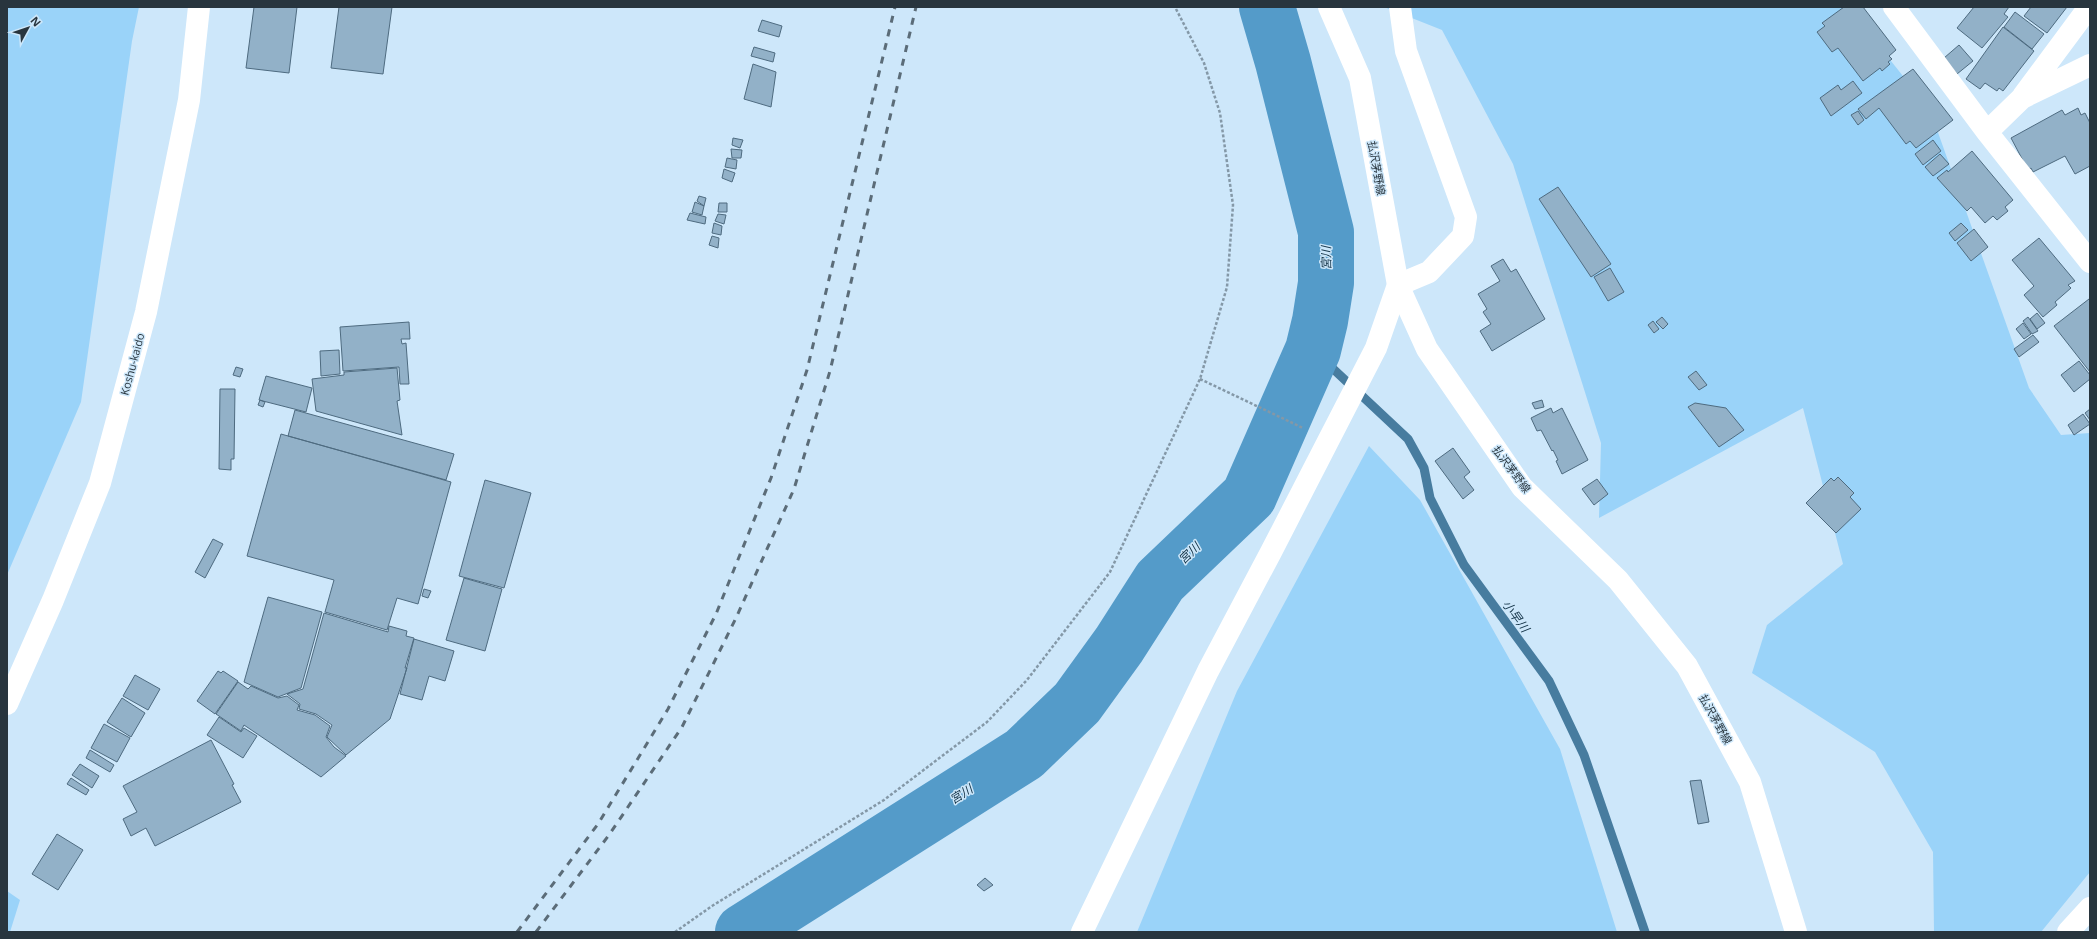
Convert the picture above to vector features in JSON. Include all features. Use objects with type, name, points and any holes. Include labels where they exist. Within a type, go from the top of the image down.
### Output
[{"type":"main road","name":"Koshu-kaido","points":[[7,704],[53,600],[100,482],[146,312],[189,100],[199,7]]},
{"type":"main road","name":"払沢茅野線","points":[[1330,7],[1360,78],[1398,285],[1427,349],[1522,487],[1618,580],[1687,666],[1750,782],[1796,932]]},
{"type":"main road","points":[[1082,932],[1208,671],[1324,439],[1376,348],[1398,285],[1429,272],[1463,236],[1466,217],[1406,51],[1400,7]]},
{"type":"main road","points":[[1894,7],[1987,132],[2090,262]]},
{"type":"main road","points":[[1987,132],[2022,98],[2089,7]]},
{"type":"main road","points":[[2022,98],[2090,65]]},
{"type":"main road","points":[[2068,932],[2090,908]]},
{"type":"path","points":[[675,932],[712,906],[884,800],[987,722],[1027,680],[1110,572],[1200,379],[1227,287],[1233,205],[1220,113],[1204,63],[1175,7]]},
{"type":"path","points":[[1200,379],[1324,439]]},
{"type":"shaded area","points":[[7,7],[139,7],[132,41],[81,402],[7,575]]},
{"type":"shaded area","points":[[1384,7],[1848,7],[1930,110],[2029,388],[2061,435],[2090,433],[2090,872],[2041,932],[1934,932],[1933,852],[1875,752],[1752,673],[1767,625],[1843,564],[1803,408],[1599,518],[1601,443],[1513,164],[1442,30]]},
{"type":"shaded area","points":[[1369,446],[1420,500],[1560,749],[1617,932],[1137,932],[1237,691]]},
{"type":"shaded area","points":[[7,891],[20,900],[10,932],[7,932]]},
{"type":"building","points":[[254,7],[297,7],[289,73],[246,68]]},
{"type":"building","points":[[339,7],[392,7],[383,74],[331,68]]},
{"type":"building","points":[[1844,7],[1863,7],[1896,50],[1889,56],[1892,59],[1888,62],[1890,64],[1882,71],[1880,68],[1863,81],[1838,48],[1832,52],[1817,32],[1825,26],[1822,23]]},
{"type":"building","points":[[1974,7],[2009,7],[2004,14],[2008,17],[1982,48],[1957,28]]},
{"type":"building","points":[[2031,7],[2067,7],[2047,33],[2024,16]]},
{"type":"building","points":[[2015,12],[2044,34],[2032,49],[2004,27]]},
{"type":"building","points":[[762,20],[782,26],[779,37],[758,31]]},
{"type":"building","points":[[2003,27],[2034,51],[2003,91],[1999,88],[1997,91],[1985,83],[1980,89],[1966,79]]},
{"type":"building","points":[[1959,45],[1973,61],[1957,74],[1944,58]]},
{"type":"building","points":[[754,47],[775,53],[773,62],[751,56]]},
{"type":"building","points":[[753,64],[776,72],[771,107],[744,99]]},
{"type":"building","points":[[1913,69],[1953,120],[1916,148],[1910,141],[1906,144],[1879,108],[1866,119],[1858,109]]},
{"type":"building","points":[[1853,81],[1862,93],[1831,116],[1820,98],[1838,85],[1841,90]]},
{"type":"building","points":[[2078,108],[2081,115],[2085,113],[2090,123],[2090,166],[2075,174],[2065,156],[2033,172],[2031,168],[2028,170],[2011,138],[2062,110],[2065,115]]},
{"type":"building","points":[[1858,111],[1864,120],[1858,125],[1851,115]]},
{"type":"building","points":[[733,138],[743,140],[740,148],[732,145]]},
{"type":"building","points":[[1933,140],[1941,151],[1923,165],[1915,154]]},
{"type":"building","points":[[731,149],[742,150],[741,158],[732,158]]},
{"type":"building","points":[[1972,151],[2013,200],[2005,207],[2008,211],[1997,220],[1993,216],[1985,223],[1971,207],[1967,211],[1937,178],[1947,170],[1948,172]]},
{"type":"building","points":[[1940,154],[1949,164],[1933,176],[1925,167]]},
{"type":"building","points":[[727,158],[737,160],[736,169],[725,167]]},
{"type":"building","points":[[724,169],[735,173],[732,182],[722,178]]},
{"type":"building","points":[[1558,187],[1611,264],[1591,277],[1539,199]]},
{"type":"building","points":[[699,196],[706,198],[704,206],[697,201]]},
{"type":"building","points":[[695,202],[704,206],[702,215],[692,212]]},
{"type":"building","points":[[719,203],[727,203],[727,212],[718,212]]},
{"type":"building","points":[[690,213],[706,217],[705,224],[687,220]]},
{"type":"building","points":[[718,214],[726,215],[724,224],[715,221]]},
{"type":"building","points":[[714,223],[722,226],[721,235],[712,233]]},
{"type":"building","points":[[1961,223],[1968,230],[1955,241],[1949,233]]},
{"type":"building","points":[[1974,229],[1988,247],[1971,261],[1957,243]]},
{"type":"building","points":[[712,236],[719,238],[718,248],[709,245]]},
{"type":"building","points":[[2039,238],[2075,281],[2068,285],[2071,288],[2055,302],[2057,305],[2043,317],[2024,295],[2034,286],[2012,260]]},
{"type":"building","points":[[1503,259],[1511,272],[1516,269],[1545,319],[1492,351],[1480,331],[1491,324],[1483,312],[1487,309],[1478,294],[1500,281],[1491,266]]},
{"type":"building","points":[[1610,268],[1624,292],[1608,301],[1594,277]]},
{"type":"building","points":[[2089,299],[2090,301],[2090,372],[2054,326]]},
{"type":"building","points":[[2037,313],[2045,323],[2037,329],[2030,319]]},
{"type":"building","points":[[1662,317],[1668,324],[1663,329],[1656,322]]},
{"type":"building","points":[[2028,317],[2038,331],[2032,334],[2023,321]]},
{"type":"building","points":[[1653,321],[1659,329],[1654,333],[1648,325]]},
{"type":"building","points":[[409,322],[410,339],[401,339],[402,344],[406,343],[409,384],[400,384],[399,367],[343,371],[340,327]]},
{"type":"building","points":[[2023,323],[2031,334],[2024,339],[2016,329]]},
{"type":"building","points":[[2033,335],[2039,342],[2019,357],[2014,349]]},
{"type":"building","points":[[339,350],[340,374],[321,376],[320,351]]},
{"type":"building","points":[[2079,361],[2090,375],[2090,379],[2074,392],[2061,375]]},
{"type":"building","points":[[236,367],[243,369],[240,377],[233,375]]},
{"type":"building","points":[[397,368],[400,400],[397,401],[402,435],[316,411],[312,379],[344,375],[344,372]]},
{"type":"building","points":[[1696,371],[1707,385],[1699,390],[1688,377]]},
{"type":"building","points":[[266,376],[312,388],[306,412],[259,400]]},
{"type":"building","points":[[220,389],[235,389],[234,459],[231,459],[231,470],[219,469]]},
{"type":"building","points":[[260,400],[265,402],[263,407],[258,405]]},
{"type":"building","points":[[1542,400],[1544,407],[1535,409],[1532,403]]},
{"type":"building","points":[[1695,403],[1726,408],[1744,430],[1719,447],[1688,407]]},
{"type":"building","points":[[1551,408],[1553,413],[1562,408],[1588,460],[1562,474],[1553,450],[1552,451],[1541,430],[1537,431],[1531,418]]},
{"type":"building","points":[[2090,409],[2090,420],[2085,413]]},
{"type":"building","points":[[295,410],[454,454],[446,480],[288,436]]},
{"type":"building","points":[[2083,414],[2090,424],[2074,435],[2068,425]]},
{"type":"building","points":[[281,434],[451,482],[418,604],[397,598],[387,630],[325,612],[334,580],[247,556]]},
{"type":"building","points":[[1453,448],[1470,472],[1464,477],[1474,490],[1463,499],[1435,461]]},
{"type":"building","points":[[1838,477],[1854,493],[1850,497],[1861,509],[1836,533],[1806,503],[1831,478],[1834,481]]},
{"type":"building","points":[[1597,479],[1608,494],[1594,505],[1582,489]]},
{"type":"building","points":[[485,480],[531,493],[504,588],[459,576]]},
{"type":"building","points":[[213,539],[223,544],[205,578],[195,572]]},
{"type":"building","points":[[464,578],[502,589],[485,651],[446,640]]},
{"type":"building","points":[[424,589],[431,591],[428,598],[422,596]]},
{"type":"building","points":[[268,597],[322,612],[301,688],[278,697],[244,682]]},
{"type":"building","points":[[324,613],[388,632],[389,626],[407,631],[406,636],[414,638],[405,668],[407,668],[390,719],[346,755],[327,737],[332,725],[316,714],[299,709],[300,704],[287,694],[303,689]]},
{"type":"building","points":[[414,639],[454,651],[445,681],[429,676],[422,700],[400,694]]},
{"type":"building","points":[[218,671],[221,673],[223,671],[238,681],[215,714],[197,701]]},
{"type":"building","points":[[135,675],[160,689],[148,710],[123,696]]},
{"type":"building","points":[[238,682],[248,689],[251,686],[278,698],[287,696],[299,705],[297,710],[315,715],[330,726],[326,737],[334,747],[346,756],[321,777],[244,725],[241,731],[216,714]]},
{"type":"building","points":[[122,698],[145,713],[131,737],[107,722]]},
{"type":"building","points":[[219,717],[241,732],[244,728],[257,736],[243,758],[207,735]]},
{"type":"building","points":[[104,724],[130,738],[117,762],[91,748]]},
{"type":"building","points":[[211,740],[234,784],[232,785],[241,802],[155,846],[146,828],[131,836],[123,819],[137,812],[123,786]]},
{"type":"building","points":[[90,750],[114,765],[110,772],[86,758]]},
{"type":"building","points":[[80,764],[99,776],[92,788],[72,775]]},
{"type":"building","points":[[71,778],[89,790],[86,795],[67,784]]},
{"type":"building","points":[[1701,780],[1709,822],[1698,824],[1690,781]]},
{"type":"building","points":[[57,834],[83,850],[58,890],[32,874]]},
{"type":"building","points":[[985,878],[993,885],[984,891],[977,885]]},
{"type":"waterway","name":"宮川","points":[[743,932],[1024,754],[1077,703],[1119,645],[1160,581],[1249,496],[1313,350],[1320,321],[1326,283],[1326,232],[1283,62],[1267,7]]},
{"type":"waterway","name":"小早川","points":[[1313,350],[1408,439],[1424,468],[1430,498],[1464,565],[1549,681],[1584,755],[1645,932]]},
{"type":"railway","points":[[517,932],[598,824],[668,709],[716,614],[771,478],[807,370],[895,7]]},
{"type":"railway","points":[[536,932],[609,835],[682,727],[736,618],[794,489],[830,371],[916,7]]}]
